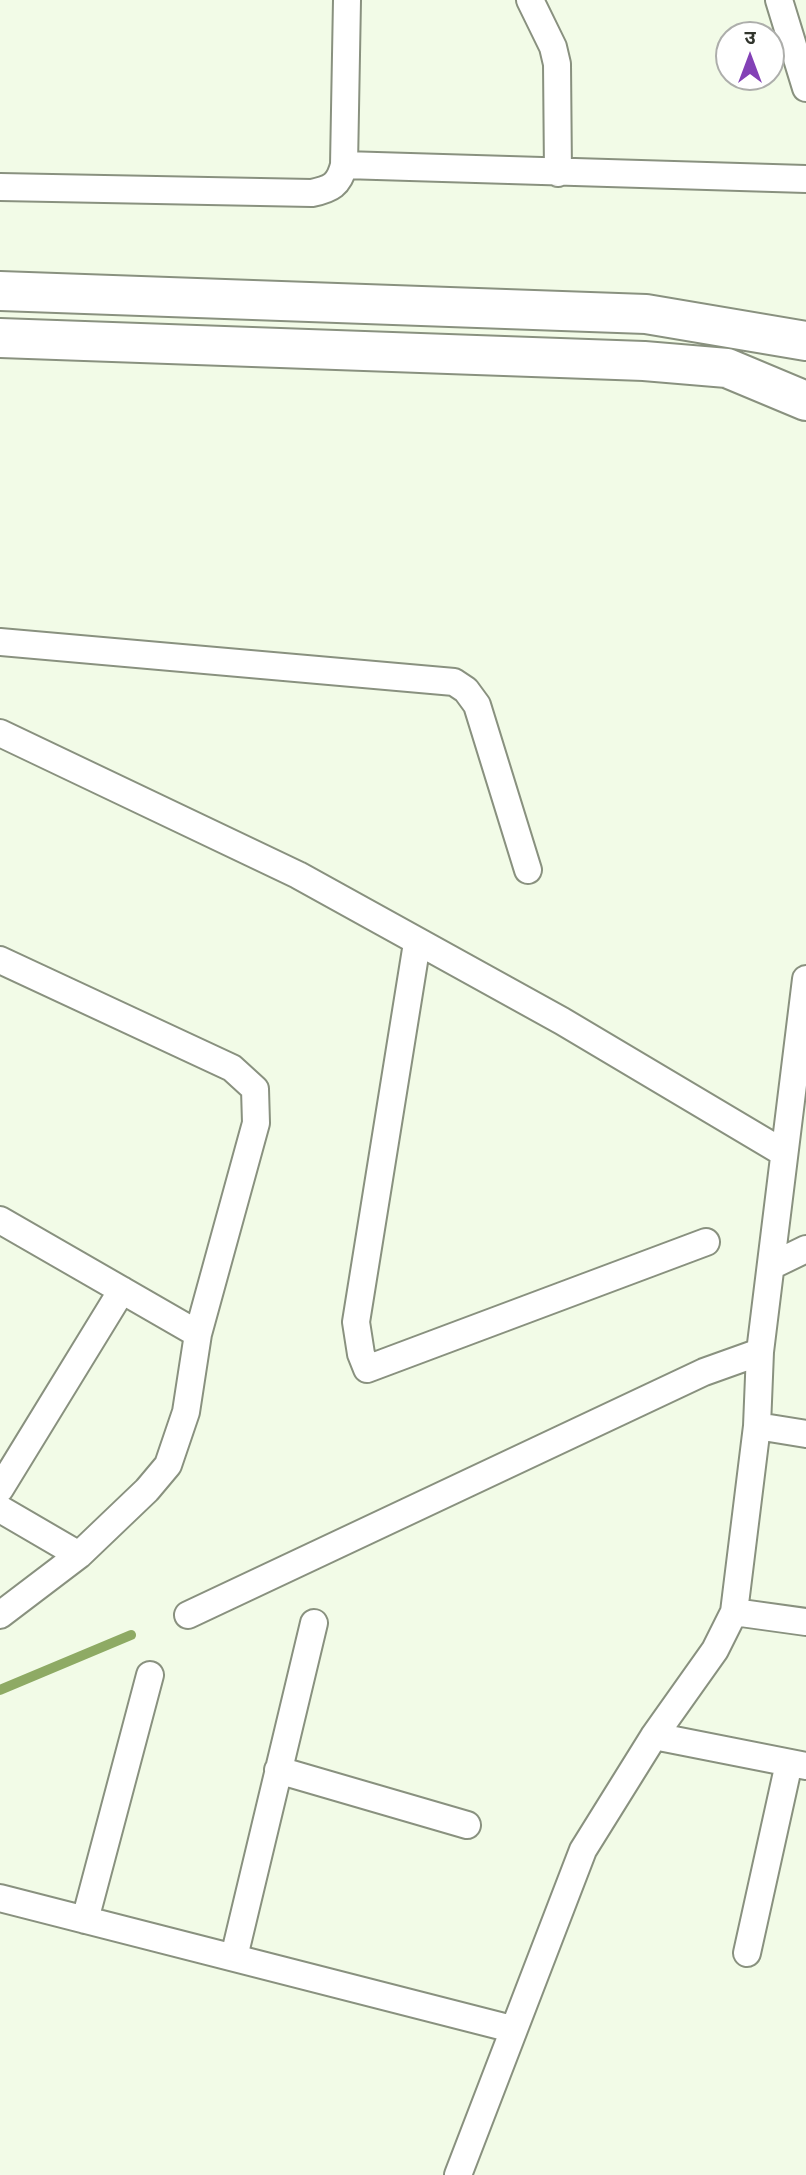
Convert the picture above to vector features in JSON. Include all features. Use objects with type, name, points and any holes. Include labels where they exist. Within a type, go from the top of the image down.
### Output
[{"type":"main road","points":[[0,291],[646,314],[806,341]]},
{"type":"main road","points":[[0,338],[644,361],[727,368],[806,401]]},
{"type":"street","points":[[0,187],[312,193],[331,189],[341,180],[344,165],[347,0]]},
{"type":"street","points":[[530,0],[553,47],[557,64],[558,173]]},
{"type":"street","points":[[779,0],[806,88]]},
{"type":"street","points":[[344,165],[806,178]]},
{"type":"street","points":[[0,642],[454,682],[466,690],[477,705],[528,870]]},
{"type":"street","points":[[0,733],[253,852],[562,1021],[784,1153]]},
{"type":"street","points":[[417,943],[356,1322],[367,1368],[706,1241]]},
{"type":"street","points":[[0,960],[232,1068],[255,1089],[256,1124],[198,1334],[186,1412],[168,1465],[147,1490],[79,1555],[0,1615]]},
{"type":"street","points":[[458,2175],[583,1850],[654,1737],[715,1650],[734,1612],[757,1426],[760,1352],[806,979]]},
{"type":"street","points":[[0,1220],[198,1334]]},
{"type":"street","points":[[771,1266],[806,1249]]},
{"type":"street","points":[[0,1489],[122,1290]]},
{"type":"street","points":[[188,1615],[704,1372],[760,1352]]},
{"type":"street","points":[[757,1426],[806,1434]]},
{"type":"street","points":[[0,1509],[79,1555]]},
{"type":"street","points":[[734,1612],[806,1622]]},
{"type":"street","points":[[234,1958],[314,1623]]},
{"type":"street","points":[[85,1920],[150,1675]]},
{"type":"street","points":[[654,1737],[798,1764],[747,1953]]},
{"type":"street","points":[[278,1770],[467,1825]]},
{"type":"street","points":[[0,1898],[512,2029]]},
{"type":"waterway","points":[[0,1690],[131,1635]]}]
